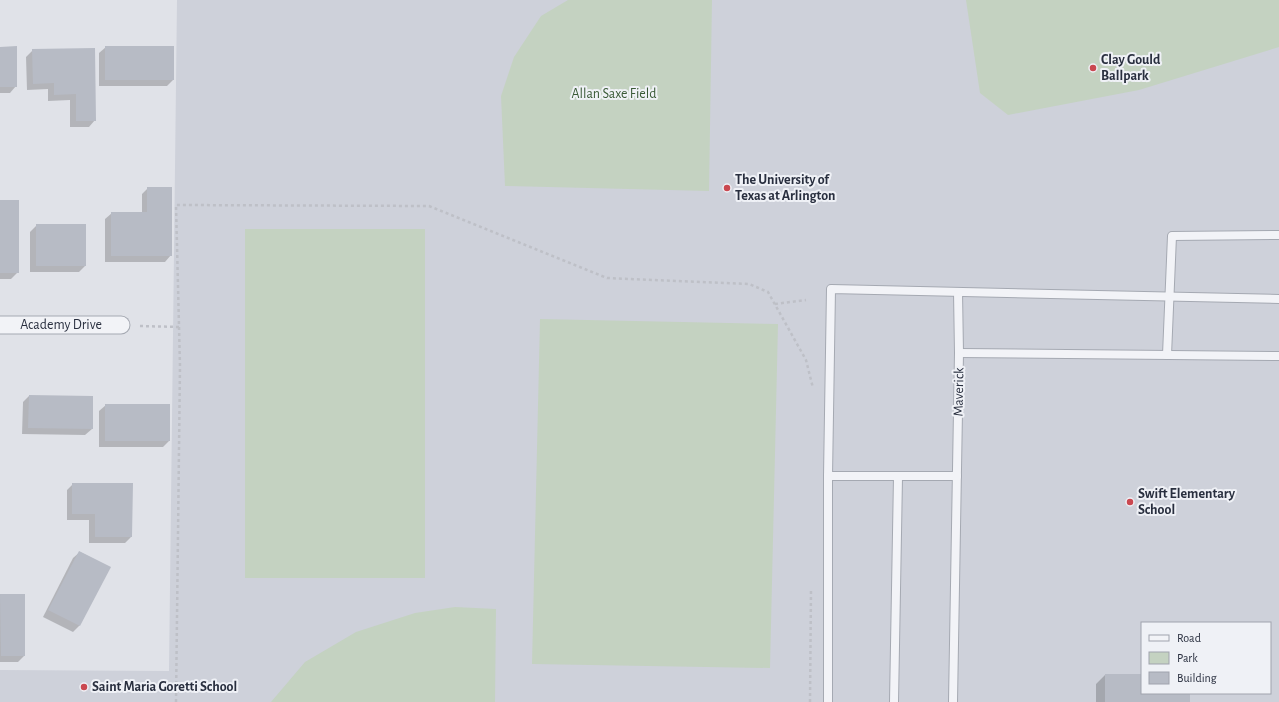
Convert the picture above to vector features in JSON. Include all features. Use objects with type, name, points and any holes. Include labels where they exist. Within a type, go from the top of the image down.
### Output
[{"type":"street","name":"Academy Drive","points":[[0,325],[121,326]]},
{"type":"lane","points":[[1167,355],[1172,236],[1279,235]]},
{"type":"lane","points":[[828,702],[828,476],[831,289],[1279,299]]},
{"type":"lane","points":[[958,292],[960,353]]},
{"type":"lane","name":"Maverick","points":[[953,702],[960,353],[1279,356]]},
{"type":"lane","points":[[828,476],[957,476]]},
{"type":"lane","points":[[894,702],[898,477]]},
{"type":"path","points":[[176,702],[180,366],[176,205],[429,206],[607,278],[749,284],[768,292],[775,304],[806,360],[813,388],[813,396]]},
{"type":"path","points":[[775,304],[806,300]]},
{"type":"path","points":[[121,326],[179,327]]},
{"type":"path","points":[[810,702],[811,587]]},
{"type":"shaded area","name":"The University of Texas at Arlington","points":[[177,0],[1279,0],[1279,702],[0,702],[0,670],[169,671]]},
{"type":"green space","name":"Allan Saxe Field","points":[[568,0],[712,0],[709,191],[505,186],[501,96],[514,57],[541,16]]},
{"type":"green space","name":"Clay Gould Ballpark","points":[[966,0],[1279,0],[1279,47],[1139,90],[1008,115],[980,93]]},
{"type":"green space","points":[[245,229],[425,229],[425,578],[245,578]]},
{"type":"green space","points":[[540,319],[778,324],[770,668],[532,664]]},
{"type":"green space","points":[[455,607],[496,609],[495,702],[271,702],[305,662],[356,632],[415,613]]},
{"type":"building","points":[[17,46],[17,87],[0,87],[0,47]]},
{"type":"building","points":[[105,46],[174,46],[174,80],[105,80]]},
{"type":"building","points":[[95,48],[96,121],[76,121],[76,94],[54,95],[54,83],[33,84],[32,49]]},
{"type":"building","points":[[147,187],[172,187],[172,256],[111,256],[111,212],[147,212]]},
{"type":"building","points":[[0,200],[19,200],[19,273],[0,273]]},
{"type":"building","points":[[36,224],[86,224],[86,266],[36,266]]},
{"type":"building","points":[[29,395],[93,396],[93,429],[28,428]]},
{"type":"building","points":[[105,404],[170,404],[170,441],[105,441]]},
{"type":"building","points":[[72,483],[133,483],[132,537],[95,537],[95,514],[72,514]]},
{"type":"building","points":[[79,551],[111,567],[80,626],[48,610]]},
{"type":"building","points":[[0,594],[25,594],[25,656],[1,656]]},
{"type":"building","points":[[1105,674],[1141,674],[1141,694],[1190,694],[1190,702],[1105,702]]},
{"type":"place","name":"Clay Gould Ballpark","points":[[1093,68]]},
{"type":"place","name":"The University of Texas at Arlington","points":[[727,188]]},
{"type":"place","name":"Swift Elementary School","points":[[1130,502]]},
{"type":"place","name":"Saint Maria Goretti School","points":[[84,687]]}]
